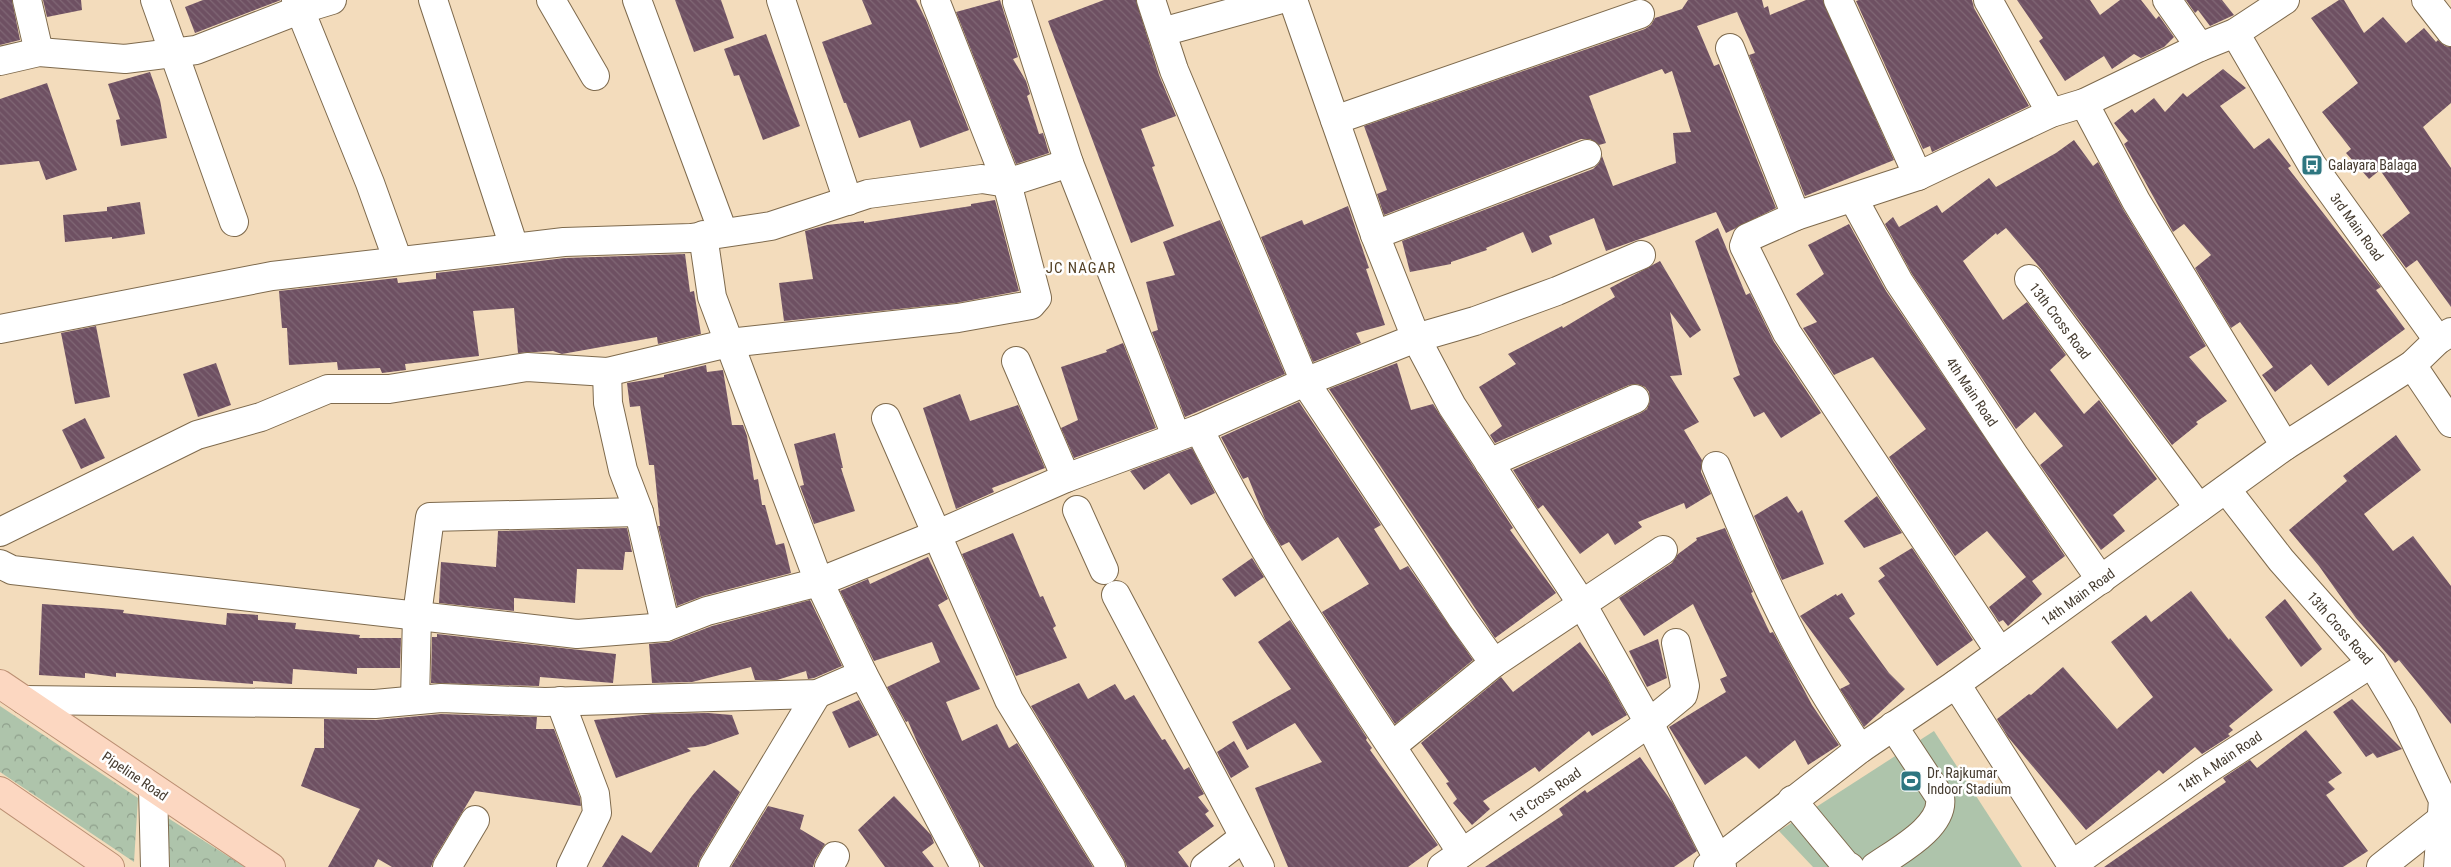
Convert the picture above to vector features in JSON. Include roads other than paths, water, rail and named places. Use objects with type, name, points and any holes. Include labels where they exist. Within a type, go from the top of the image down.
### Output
[{"type":"main road","name":"Pipeline Road","points":[[0,684],[271,867]]},
{"type":"main road","points":[[0,791],[110,867]]},
{"type":"street","points":[[27,0],[39,52]]},
{"type":"street","points":[[155,0],[234,222]]},
{"type":"street","points":[[0,61],[39,52],[125,59],[196,50],[297,5],[332,0]]},
{"type":"street","points":[[433,0],[514,248]]},
{"type":"street","points":[[551,0],[596,76]]},
{"type":"street","points":[[637,0],[713,234],[712,298],[728,344],[819,582],[863,674],[965,867]]},
{"type":"street","points":[[781,0],[848,201]]},
{"type":"street","points":[[0,532],[197,436],[261,417],[328,389],[389,389],[527,367],[606,372],[728,344],[958,318],[1031,305],[1036,298],[1036,294],[1007,183],[935,0]]},
{"type":"street","points":[[1151,0],[1174,70],[1305,382],[1461,617],[1494,663]]},
{"type":"street","points":[[1162,32],[1278,0]]},
{"type":"street","points":[[1294,0],[1375,236],[1416,338],[1452,406],[1582,604],[1649,723],[1715,865]]},
{"type":"street","points":[[1838,0],[1918,176]]},
{"type":"street","points":[[1988,0],[2051,113]]},
{"type":"street","points":[[2167,0],[2200,47]]},
{"type":"street","points":[[2000,652],[1787,333],[1744,246],[1747,238],[1796,216],[1918,176],[2051,113],[2084,103],[2200,47],[2235,33],[2285,0]]},
{"type":"street","points":[[2426,0],[2451,32]]},
{"type":"street","points":[[1017,2],[1069,163],[1187,433],[1222,476],[1307,616],[1392,746],[1452,860]]},
{"type":"street","points":[[297,5],[370,183],[398,261]]},
{"type":"street","points":[[1335,120],[1640,14]]},
{"type":"street","name":"3rd Main Road","points":[[2235,33],[2312,165],[2445,336]]},
{"type":"street","points":[[1730,48],[1796,216]]},
{"type":"street","points":[[2084,103],[2136,202],[2285,446]]},
{"type":"street","points":[[1375,236],[1587,154]]},
{"type":"street","points":[[0,329],[272,276],[564,242],[691,238],[771,226],[868,194],[982,179],[1007,183],[1069,163]]},
{"type":"street","name":"4th Main Road","points":[[1853,198],[1899,282],[2014,455],[2101,580]]},
{"type":"street","points":[[0,564],[12,570],[577,634],[666,627],[707,611],[819,582],[938,534],[1066,478],[1187,433],[1305,382],[1416,338],[1475,321],[1557,291],[1641,255]]},
{"type":"street","name":"13th Cross Road","points":[[2029,279],[2199,508]]},
{"type":"street","name":"14th Main Road","points":[[1715,865],[1792,800],[1860,749],[1956,684],[2285,446],[2412,365],[2445,336]]},
{"type":"street","points":[[1016,361],[1066,478]]},
{"type":"street","points":[[2412,365],[2451,423]]},
{"type":"street","points":[[606,372],[608,403],[623,470],[639,512],[666,627]]},
{"type":"street","points":[[1490,463],[1635,399]]},
{"type":"street","points":[[886,418],[1009,700],[1111,867]]},
{"type":"street","points":[[1716,466],[1758,565],[1793,638],[1818,684],[1860,749]]},
{"type":"street","name":"13th Cross Road","points":[[2226,489],[2281,560],[2372,663],[2403,715],[2443,800],[2438,867]]},
{"type":"street","points":[[1078,510],[1104,570]]},
{"type":"street","points":[[415,700],[417,615],[430,517],[639,512]]},
{"type":"street","points":[[1392,746],[1494,663],[1663,550]]},
{"type":"street","points":[[1116,595],[1260,867]]},
{"type":"street","name":"1st Cross Road","points":[[1452,860],[1649,723],[1683,695],[1685,686],[1676,643]]},
{"type":"street","name":"14th A Main Road","points":[[2072,866],[2205,771],[2372,663]]},
{"type":"street","points":[[24,700],[375,704],[441,698],[560,701],[817,694],[863,674]]},
{"type":"street","points":[[1956,684],[2072,866]]},
{"type":"street","points":[[713,867],[817,694]]},
{"type":"street","points":[[560,701],[595,794],[598,808],[571,867]]},
{"type":"street","points":[[1875,867],[1923,833],[1933,822],[1941,805],[1940,797],[1893,726]]},
{"type":"street","points":[[153,788],[155,867]]},
{"type":"street","points":[[1792,800],[1845,864],[1850,867]]},
{"type":"street","points":[[2381,867],[2443,818]]},
{"type":"street","points":[[447,867],[475,820]]},
{"type":"street","points":[[1205,867],[1244,838]]},
{"type":"place","name":"Galayara Balaga","points":[[2312,165]]},
{"type":"place","name":"Dr. Rajkumar Indoor Stadium","points":[[1911,781]]},
{"type":"district","name":"JC NAGAR","points":[[1081,268]]}]
